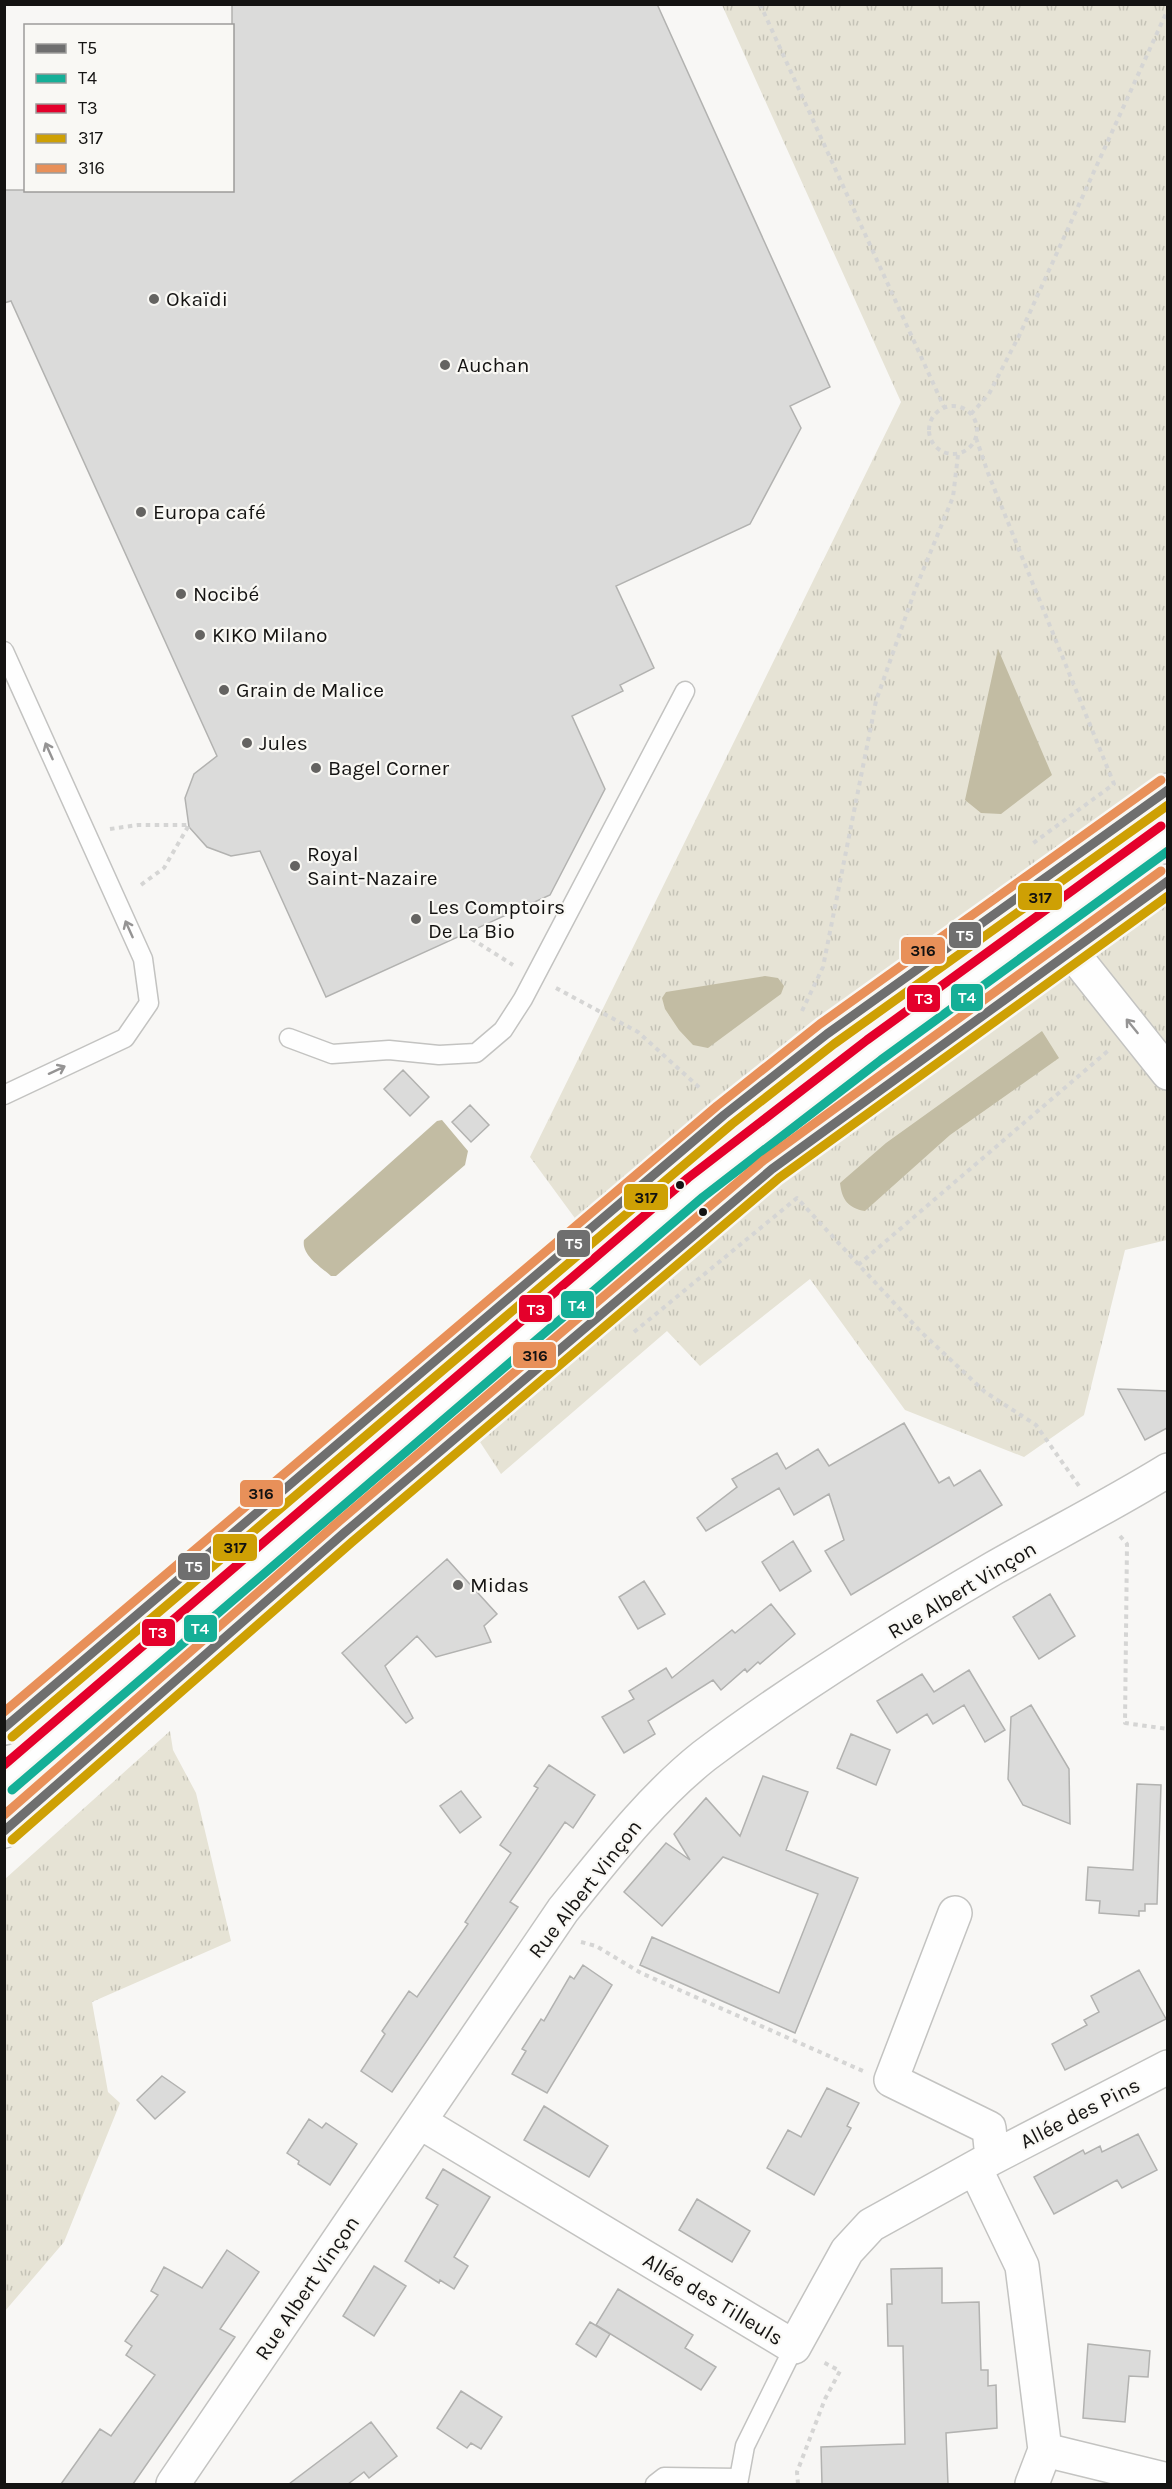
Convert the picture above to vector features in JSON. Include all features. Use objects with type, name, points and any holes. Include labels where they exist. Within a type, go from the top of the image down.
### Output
[{"type":"street","points":[[4,1728],[724,1115],[827,1034],[1167,790]]},
{"type":"street","points":[[4,1832],[344,1533],[772,1169],[1167,881]]},
{"type":"street","points":[[1070,950],[1134,1028],[1167,1073]]},
{"type":"street","name":"Rue Albert Vinçon","points":[[173,2484],[549,1932],[606,1856],[648,1810],[703,1757],[831,1669],[993,1568],[1098,1513],[1167,1470]]},
{"type":"street","points":[[956,1913],[891,2080],[989,2128],[983,2163],[1022,2266],[1045,2450],[1032,2484]]},
{"type":"street","name":"Allée des Pins","points":[[983,2163],[1167,2067]]},
{"type":"street","name":"Allée des Tilleuls","points":[[420,2122],[794,2347],[847,2251],[871,2225],[983,2163]]},
{"type":"street","points":[[1045,2450],[1167,2480]]},
{"type":"lane","points":[[4,651],[143,960],[149,1003],[125,1038],[4,1095]]},
{"type":"lane","points":[[289,1038],[332,1054],[389,1050],[439,1055],[476,1053],[502,1030],[534,977],[685,691]]},
{"type":"lane","points":[[4,1781],[97,1699],[423,1424],[695,1188],[874,1050],[1167,836]]},
{"type":"lane","points":[[656,2484],[664,2476],[738,2481],[745,2446],[794,2347]]},
{"type":"path","points":[[760,4],[944,407]]},
{"type":"path","points":[[971,414],[989,394],[1020,334],[1167,9]]},
{"type":"path","points":[[976,438],[970,448],[958,455],[945,454],[934,446],[928,435],[928,424],[935,413],[944,407],[960,407],[971,414],[977,425],[976,438],[988,473],[1114,784]]},
{"type":"path","points":[[802,1011],[823,967],[876,701],[915,590],[953,497],[958,455]]},
{"type":"path","points":[[86,832],[138,825],[189,825],[164,868],[117,901]]},
{"type":"path","points":[[464,934],[489,952],[638,1032],[702,1090]]},
{"type":"path","points":[[858,1265],[1134,1028]]},
{"type":"path","points":[[797,1198],[920,1331],[985,1392],[1036,1425],[1098,1513],[1127,1544],[1125,1723],[1167,1729]]},
{"type":"path","points":[[549,1932],[596,1946],[641,1973],[879,2078],[891,2080]]},
{"type":"path","points":[[794,2347],[840,2372],[825,2399],[801,2461],[797,2472],[798,2484]]},
{"type":"green space","points":[[722,5],[1167,5],[1167,774],[577,1221],[530,1157],[901,402]]},
{"type":"green space","points":[[1167,898],[1167,1240],[1125,1250],[1084,1415],[1024,1457],[905,1410],[810,1279],[700,1366],[667,1331],[501,1474],[480,1442],[825,1146]]},
{"type":"green space","points":[[170,1731],[173,1750],[196,1793],[231,1941],[92,2002],[108,2092],[120,2103],[64,2242],[5,2311],[5,1879]]},
{"type":"shaded area","points":[[998,649],[1052,775],[1001,814],[981,813],[965,800]]},
{"type":"shaded area","points":[[765,976],[778,978],[784,986],[781,994],[708,1048],[693,1045],[679,1030],[665,1009],[662,998],[666,992]]},
{"type":"shaded area","points":[[1042,1031],[1059,1058],[950,1135],[865,1211],[854,1208],[847,1202],[842,1194],[840,1183],[886,1143]]},
{"type":"shaded area","points":[[442,1120],[468,1151],[465,1165],[336,1276],[331,1276],[309,1256],[304,1240],[437,1121]]},
{"type":"building","points":[[232,4],[657,4],[830,387],[790,406],[801,428],[750,524],[616,586],[654,668],[620,685],[623,691],[572,716],[605,789],[550,895],[326,997],[260,851],[231,856],[207,847],[189,827],[185,798],[194,774],[217,756],[11,301],[4,303],[4,190],[24,190],[24,192],[234,192],[234,24],[232,24]]},
{"type":"building","points":[[403,1070],[429,1097],[410,1116],[384,1089]]},
{"type":"building","points":[[470,1105],[489,1125],[471,1142],[452,1122]]},
{"type":"building","points":[[1118,1389],[1167,1391],[1167,1428],[1145,1440]]},
{"type":"building","points":[[904,1423],[939,1483],[949,1477],[954,1486],[980,1470],[1002,1505],[851,1595],[825,1551],[844,1540],[829,1494],[794,1515],[779,1488],[706,1531],[697,1518],[737,1487],[732,1479],[777,1453],[786,1469],[818,1449],[829,1466]]},
{"type":"building","points":[[793,1541],[811,1571],[780,1591],[762,1562]]},
{"type":"building","points":[[447,1559],[497,1614],[484,1626],[491,1642],[436,1657],[417,1636],[385,1666],[413,1718],[406,1723],[342,1653]]},
{"type":"building","points":[[644,1581],[665,1614],[638,1629],[619,1597]]},
{"type":"building","points":[[1050,1594],[1075,1636],[1039,1659],[1013,1617]]},
{"type":"building","points":[[771,1604],[795,1634],[760,1664],[758,1662],[747,1672],[745,1669],[721,1690],[713,1680],[648,1721],[655,1734],[624,1753],[602,1717],[634,1699],[629,1691],[666,1668],[672,1678],[732,1630],[735,1633]]},
{"type":"building","points":[[969,1670],[1005,1730],[985,1742],[964,1705],[933,1724],[927,1714],[897,1733],[877,1701],[922,1674],[934,1692]]},
{"type":"building","points":[[1031,1705],[1069,1769],[1070,1824],[1023,1805],[1008,1779],[1011,1717]]},
{"type":"building","points":[[851,1734],[890,1750],[876,1785],[837,1768]]},
{"type":"building","points":[[549,1765],[595,1795],[573,1828],[565,1822],[510,1902],[518,1907],[392,2092],[361,2071],[385,2034],[382,2031],[409,1991],[417,1997],[468,1924],[465,1922],[511,1853],[500,1845],[538,1788],[534,1786]]},
{"type":"building","points":[[763,1776],[808,1792],[786,1850],[858,1878],[795,2033],[640,1965],[652,1937],[779,1993],[818,1894],[723,1857],[662,1926],[624,1892],[666,1843],[690,1860],[674,1834],[706,1798],[740,1836]]},
{"type":"building","points":[[1137,1784],[1161,1785],[1157,1904],[1145,1904],[1145,1911],[1139,1911],[1139,1916],[1099,1913],[1100,1901],[1086,1900],[1088,1867],[1133,1870]]},
{"type":"building","points":[[461,1791],[481,1817],[460,1833],[440,1806]]},
{"type":"building","points":[[583,1965],[612,1985],[547,2093],[512,2074],[526,2051],[522,2049],[541,2019],[544,2021],[570,1976],[574,1979]]},
{"type":"building","points":[[1139,1970],[1166,2019],[1065,2070],[1052,2044],[1087,2025],[1084,2020],[1099,2012],[1091,1996]]},
{"type":"building","points":[[162,2076],[185,2092],[155,2119],[137,2100]]},
{"type":"building","points":[[827,2088],[859,2103],[847,2126],[851,2128],[814,2195],[767,2168],[788,2130],[801,2137]]},
{"type":"building","points":[[544,2106],[608,2146],[589,2177],[524,2140]]},
{"type":"building","points":[[309,2119],[322,2128],[326,2123],[357,2144],[330,2185],[298,2164],[299,2161],[287,2153]]},
{"type":"building","points":[[1138,2134],[1157,2170],[1122,2188],[1117,2180],[1054,2214],[1034,2177],[1083,2150],[1085,2154],[1100,2146],[1102,2152]]},
{"type":"building","points":[[443,2169],[490,2197],[454,2257],[468,2266],[454,2289],[440,2280],[439,2283],[405,2261],[438,2205],[426,2198]]},
{"type":"building","points":[[697,2199],[750,2231],[732,2262],[679,2230]]},
{"type":"building","points":[[227,2250],[259,2272],[220,2329],[235,2337],[133,2484],[61,2484],[100,2429],[111,2436],[155,2375],[126,2355],[132,2346],[125,2341],[158,2295],[151,2291],[164,2267],[202,2288]]},
{"type":"building","points":[[374,2266],[406,2286],[374,2336],[343,2316]]},
{"type":"building","points":[[942,2268],[942,2303],[979,2302],[981,2370],[988,2370],[988,2386],[996,2385],[997,2428],[946,2433],[948,2484],[822,2484],[821,2447],[905,2444],[903,2346],[888,2346],[887,2304],[892,2304],[891,2269]]},
{"type":"building","points":[[618,2289],[693,2335],[685,2348],[716,2367],[701,2390],[596,2325]]},
{"type":"building","points":[[590,2322],[610,2334],[596,2357],[576,2344]]},
{"type":"building","points":[[1088,2344],[1150,2351],[1148,2377],[1129,2376],[1125,2422],[1083,2418]]},
{"type":"building","points":[[461,2391],[502,2417],[481,2449],[471,2443],[467,2448],[437,2428]]},
{"type":"building","points":[[371,2422],[397,2456],[369,2478],[364,2472],[348,2484],[289,2484]]},
{"type":"transit line","name":"316","points":[[4,1712],[717,1106],[820,1024],[1161,780]]},
{"type":"transit line","name":"T5","points":[[4,1728],[724,1115],[827,1034],[1168,790]]},
{"type":"transit line","name":"317","points":[[12,1737],[732,1124],[834,1044],[1168,805]]},
{"type":"transit line","name":"T3","points":[[4,1765],[688,1178],[867,1040],[1161,826]]},
{"type":"transit line","name":"T4","points":[[12,1790],[703,1197],[881,1060],[1168,851]]},
{"type":"transit line","name":"316","points":[[4,1815],[336,1524],[764,1160],[1161,871]]},
{"type":"transit line","name":"T5","points":[[4,1831],[344,1533],[772,1169],[1168,881]]},
{"type":"transit line","name":"317","points":[[12,1840],[352,1542],[779,1178],[1168,896]]},
{"type":"place","name":"Okaïdi","points":[[154,299]]},
{"type":"place","name":"Auchan","points":[[445,365]]},
{"type":"place","name":"Europa café","points":[[141,512]]},
{"type":"place","name":"Nocibé","points":[[181,594]]},
{"type":"place","name":"KIKO Milano","points":[[200,635]]},
{"type":"place","name":"Grain de Malice","points":[[224,690]]},
{"type":"place","name":"Jules","points":[[247,743]]},
{"type":"place","name":"Bagel Corner","points":[[316,768]]},
{"type":"place","name":"Royal Saint-Nazaire","points":[[295,866]]},
{"type":"place","name":"Les Comptoirs De La Bio","points":[[416,919]]},
{"type":"place","name":"Midas","points":[[458,1585]]}]
